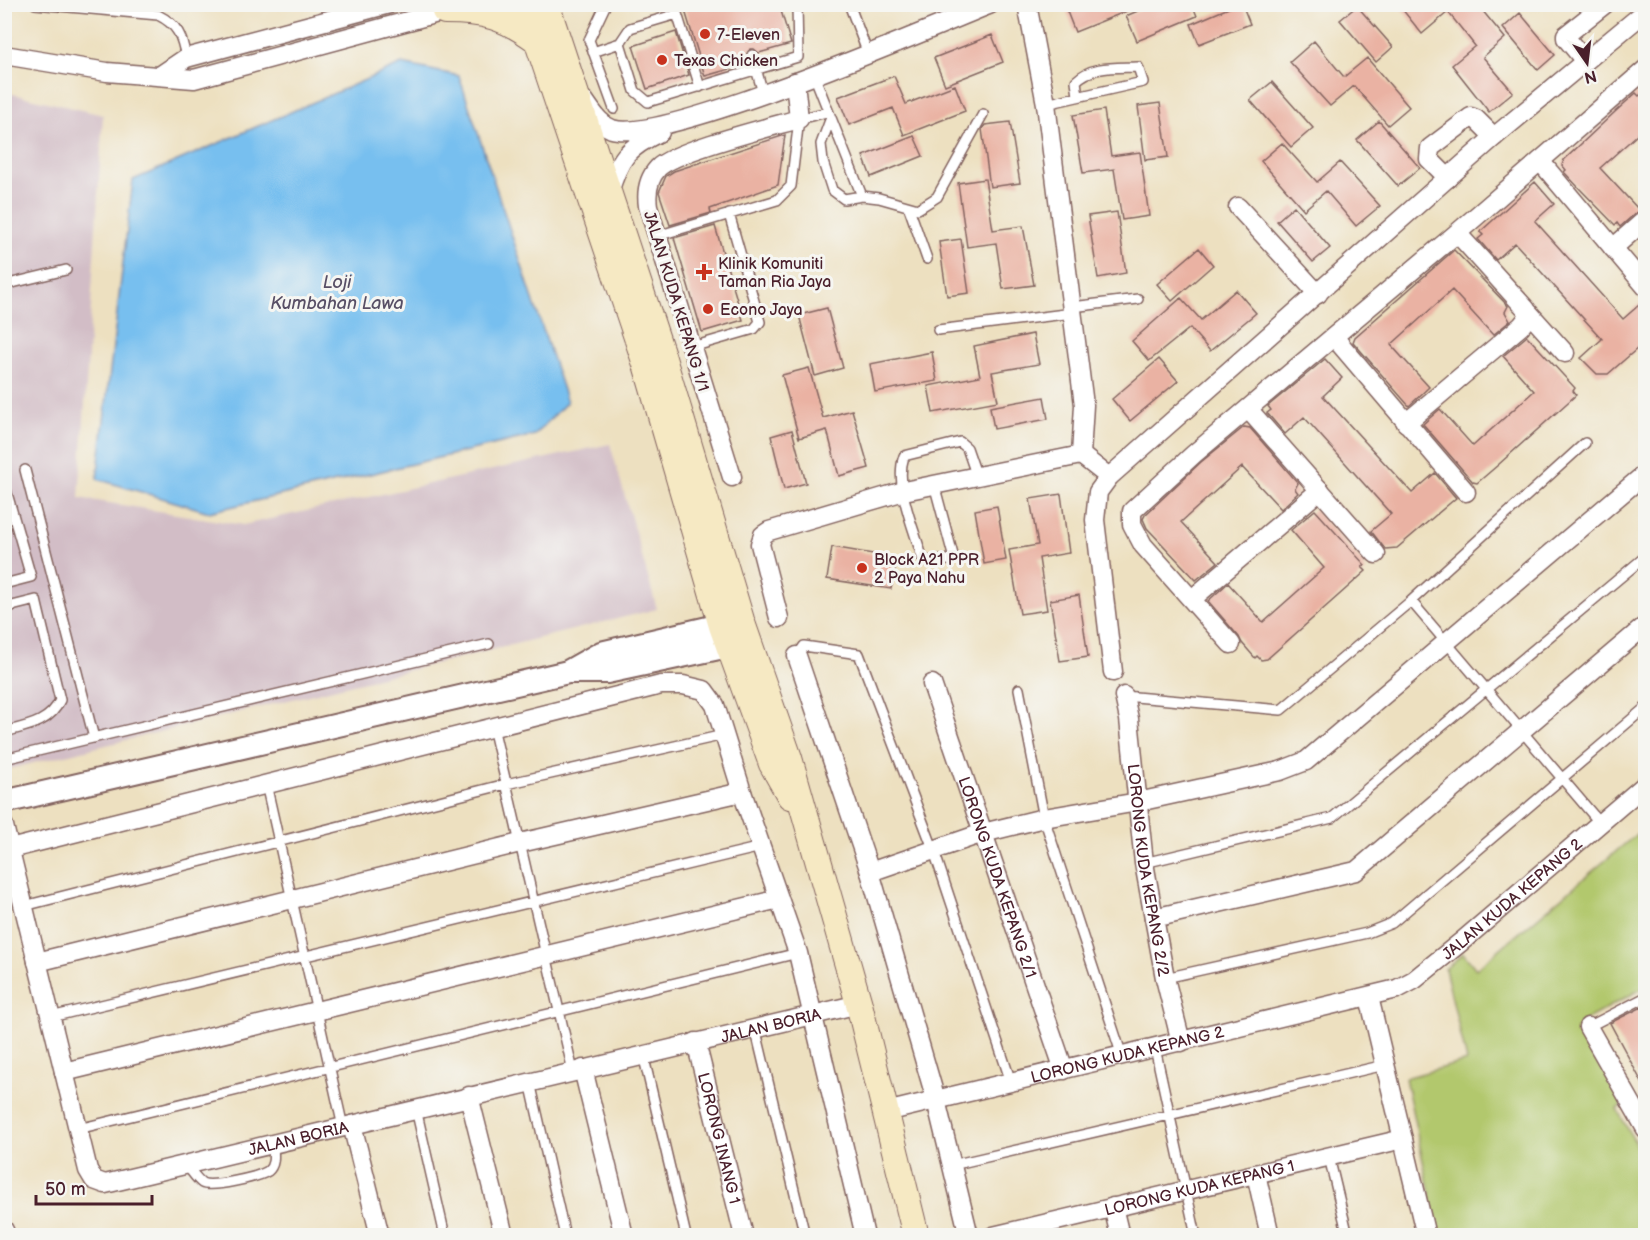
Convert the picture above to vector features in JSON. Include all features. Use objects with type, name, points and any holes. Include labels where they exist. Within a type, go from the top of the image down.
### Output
[{"type":"main road","points":[[525,4],[735,633]]},
{"type":"main road","points":[[456,8],[498,16],[537,40]]},
{"type":"main road","points":[[551,9],[571,80],[681,418],[735,633],[772,764],[805,822],[859,1004],[916,1236]]},
{"type":"street","points":[[162,75],[186,58],[389,4]]},
{"type":"street","points":[[571,80],[595,116],[613,129],[634,130],[655,127],[795,82],[991,4]]},
{"type":"street","points":[[1027,4],[1046,104],[1084,405],[1082,454]]},
{"type":"street","points":[[1585,61],[1566,35],[1605,4]]},
{"type":"street","points":[[8,54],[107,72],[194,79],[456,8]]},
{"type":"street","points":[[1113,672],[1095,520],[1098,492],[1109,477],[1494,137],[1646,11]]},
{"type":"street","points":[[1231,644],[1143,545],[1132,524],[1132,511],[1194,454],[1457,233],[1646,69]]},
{"type":"street","points":[[795,82],[799,119]]},
{"type":"street","points":[[609,193],[615,174],[627,152],[638,143],[702,113]]},
{"type":"street","points":[[1448,178],[1429,159],[1430,148],[1471,117],[1476,118],[1494,137]]},
{"type":"street","name":"JALAN KUDA KEPANG 1/1","points":[[732,477],[646,197],[652,175],[663,163],[676,156],[799,119]]},
{"type":"street","points":[[1540,161],[1646,287]]},
{"type":"street","points":[[1238,207],[1318,294]]},
{"type":"street","points":[[1613,248],[1646,219]]},
{"type":"street","points":[[1457,233],[1565,353]]},
{"type":"street","points":[[1406,423],[1521,326],[1529,313]]},
{"type":"street","points":[[1334,337],[1466,492]]},
{"type":"street","points":[[662,355],[693,352]]},
{"type":"street","points":[[681,418],[706,394]]},
{"type":"street","points":[[1248,409],[1376,554]]},
{"type":"street","points":[[1082,454],[1109,477]]},
{"type":"street","points":[[779,618],[760,544],[763,535],[769,531],[904,491],[976,474],[1082,454]]},
{"type":"street","points":[[870,872],[983,833],[1044,818],[1138,802],[1280,771],[1306,761],[1646,473]]},
{"type":"street","points":[[1192,599],[1320,490]]},
{"type":"street","points":[[1154,918],[1356,871],[1646,626]]},
{"type":"street","points":[[4,802],[568,672],[607,672],[735,633]]},
{"type":"street","points":[[797,656],[870,872],[936,1100],[969,1236]]},
{"type":"street","points":[[10,849],[671,684],[697,687],[710,695],[798,953],[865,1236]]},
{"type":"street","name":"LORONG KUDA KEPANG 2/1","points":[[932,684],[1064,1070]]},
{"type":"street","name":"LORONG KUDA KEPANG 2/2","points":[[1124,696],[1129,719],[1144,862],[1165,978],[1180,1042]]},
{"type":"street","name":"JALAN KUDA KEPANG 2","points":[[1369,997],[1397,989],[1414,980],[1646,784]]},
{"type":"street","points":[[37,962],[520,843],[742,792]]},
{"type":"street","name":"JALAN BORIA","points":[[4,826],[88,1170],[94,1180],[105,1184],[813,1013],[859,1004]]},
{"type":"street","points":[[64,1072],[779,899]]},
{"type":"street","points":[[1369,997],[1426,1236]]},
{"type":"street","name":"LORONG KUDA KEPANG 2","points":[[886,1112],[1369,997]]},
{"type":"street","points":[[1588,1027],[1646,1129]]},
{"type":"street","name":"LORONG INANG 1","points":[[696,1042],[744,1236]]},
{"type":"street","points":[[578,1070],[624,1236]]},
{"type":"street","points":[[469,1096],[504,1236]]},
{"type":"street","points":[[348,1126],[380,1236]]},
{"type":"street","name":"LORONG KUDA KEPANG 1","points":[[993,1236],[1043,1230],[1113,1207],[1403,1139]]},
{"type":"street","points":[[1256,1174],[1270,1236]]},
{"type":"street","points":[[1113,1207],[1120,1236]]},
{"type":"street","points":[[4,1230],[6,1236]]},
{"type":"lane","points":[[35,4],[147,13],[171,22],[183,40],[186,58]]},
{"type":"lane","points":[[138,4],[147,13]]},
{"type":"lane","points":[[606,4],[589,40],[614,109]]},
{"type":"lane","points":[[620,43],[635,91],[648,102],[798,57],[797,4]]},
{"type":"lane","points":[[849,4],[868,54]]},
{"type":"lane","points":[[593,52],[620,43],[630,27],[676,9],[699,87]]},
{"type":"lane","points":[[752,55],[763,93]]},
{"type":"lane","points":[[1046,104],[1132,87],[1143,82],[1138,67],[1106,68],[1084,73],[1076,81],[1078,96]]},
{"type":"lane","points":[[814,75],[862,196]]},
{"type":"lane","points":[[829,116],[820,144],[832,190],[843,200],[862,196],[894,200],[909,208],[918,209],[937,197],[983,114]]},
{"type":"lane","points":[[657,236],[777,200],[787,193],[791,186],[799,119],[829,116]]},
{"type":"lane","points":[[909,208],[927,259]]},
{"type":"lane","points":[[693,352],[754,328],[760,322],[729,214]]},
{"type":"lane","points":[[4,285],[66,270]]},
{"type":"lane","points":[[938,330],[1138,299]]},
{"type":"lane","points":[[934,484],[954,555],[950,560],[926,561],[922,557],[904,491],[901,466],[904,456],[960,442],[967,448],[976,474]]},
{"type":"lane","points":[[1124,696],[1281,710],[1411,601],[1585,443]]},
{"type":"lane","points":[[25,470],[94,738]]},
{"type":"lane","points":[[4,483],[31,577],[4,584]]},
{"type":"lane","points":[[1144,862],[1326,821],[1646,556]]},
{"type":"lane","points":[[4,608],[36,600],[60,700],[49,716],[31,725],[4,732]]},
{"type":"lane","points":[[1411,601],[1600,823]]},
{"type":"lane","points":[[4,759],[489,644]]},
{"type":"lane","points":[[797,656],[804,646],[859,654],[934,851],[1011,1082]]},
{"type":"lane","points":[[1019,689],[1044,818],[1122,1056]]},
{"type":"lane","points":[[1165,978],[1380,930],[1392,923],[1560,777],[1646,707]]},
{"type":"lane","points":[[493,727],[559,1012],[578,1070]]},
{"type":"lane","points":[[24,906],[506,784],[724,735]]},
{"type":"lane","points":[[266,784],[330,1067],[348,1126]]},
{"type":"lane","points":[[51,1017],[761,847]]},
{"type":"lane","points":[[78,1129],[798,953]]},
{"type":"lane","points":[[1588,1027],[1645,999]]},
{"type":"lane","points":[[755,1027],[805,1236]]},
{"type":"lane","points":[[1155,1048],[1196,1236]]},
{"type":"lane","points":[[643,1054],[686,1236]]},
{"type":"lane","points":[[952,1166],[1385,1065]]},
{"type":"lane","points":[[530,1082],[565,1236]]},
{"type":"lane","points":[[416,1109],[445,1236]]},
{"type":"lane","points":[[186,1165],[201,1183],[210,1186],[255,1176],[268,1171],[274,1162],[273,1144]]},
{"type":"lane","points":[[1329,1157],[1348,1236]]},
{"type":"shaded area","points":[[4,92],[103,115],[79,498],[243,525],[610,444],[657,609],[5,770]]},
{"type":"green space","points":[[1645,827],[1645,987],[1580,1023],[1624,1104],[1617,1109],[1645,1161],[1645,1235],[1439,1235],[1405,1078],[1467,1061],[1445,969],[1463,953],[1476,969]]},
{"type":"water","name":"Loji Kumbahan Lawa","points":[[402,64],[459,76],[567,402],[535,435],[209,512],[97,479],[133,180]]},
{"type":"building","points":[[683,4],[779,4],[791,44],[759,53],[750,49],[746,57],[728,63],[730,69],[705,76]]},
{"type":"building","points":[[1064,4],[1142,4],[1142,5],[1075,32]]},
{"type":"building","points":[[1154,4],[1192,4],[1197,16],[1137,41],[1126,16]]},
{"type":"building","points":[[1242,4],[1250,24],[1199,44],[1191,24]]},
{"type":"building","points":[[1398,4],[1477,4],[1505,38],[1483,57],[1513,92],[1489,112],[1452,65],[1475,46],[1448,12],[1422,34]]},
{"type":"building","points":[[1357,6],[1393,47],[1376,62],[1340,20]]},
{"type":"building","points":[[1520,13],[1555,55],[1538,70],[1503,28]]},
{"type":"building","name":"Texas Chicken","points":[[676,32],[689,75],[647,89],[633,46]]},
{"type":"building","points":[[992,35],[1003,62],[945,85],[934,58]]},
{"type":"building","points":[[1314,41],[1344,77],[1367,58],[1409,107],[1388,125],[1354,86],[1330,106],[1290,62]]},
{"type":"building","points":[[894,76],[906,104],[955,85],[965,111],[904,135],[893,108],[849,125],[838,97]]},
{"type":"building","points":[[1272,82],[1313,128],[1291,147],[1250,100]]},
{"type":"building","points":[[1646,90],[1646,127],[1600,168],[1639,210],[1620,227],[1617,223],[1615,225],[1564,172],[1566,170],[1562,165],[1564,160],[1636,93],[1639,96]]},
{"type":"building","points":[[1160,103],[1168,157],[1145,160],[1138,106]]},
{"type":"building","points":[[1104,110],[1111,156],[1140,152],[1149,216],[1122,220],[1114,169],[1083,173],[1073,115]]},
{"type":"building","points":[[1379,121],[1420,168],[1398,186],[1357,140]]},
{"type":"building","points":[[1010,122],[1020,183],[990,187],[982,129],[985,125]]},
{"type":"building","points":[[785,135],[778,185],[710,209],[711,213],[670,225],[659,192],[666,176],[674,171]]},
{"type":"building","points":[[914,136],[923,156],[871,177],[863,156]]},
{"type":"building","points":[[1282,143],[1317,182],[1340,162],[1380,206],[1356,226],[1326,191],[1304,210],[1261,161]]},
{"type":"building","points":[[985,179],[993,230],[1023,226],[1034,285],[1003,289],[996,243],[967,247],[958,183]]},
{"type":"building","points":[[1535,182],[1554,204],[1535,221],[1623,319],[1646,299],[1646,341],[1608,374],[1597,374],[1581,358],[1602,339],[1515,243],[1496,260],[1478,239],[1483,235],[1480,232]]},
{"type":"building","points":[[1294,206],[1330,248],[1313,262],[1277,221]]},
{"type":"building","points":[[1117,212],[1126,273],[1098,278],[1088,216]]},
{"type":"building","points":[[715,226],[743,320],[702,332],[674,238]]},
{"type":"building","points":[[961,239],[969,293],[947,296],[939,242]]},
{"type":"building","points":[[1199,248],[1213,265],[1172,301],[1157,284]]},
{"type":"building","points":[[1454,250],[1508,306],[1505,312],[1510,321],[1493,335],[1452,290],[1391,345],[1429,387],[1409,406],[1353,342],[1355,337]]},
{"type":"building","points":[[1236,290],[1256,313],[1210,351],[1190,328],[1149,361],[1132,341],[1181,298],[1201,320]]},
{"type":"building","points":[[827,308],[843,368],[815,376],[799,315]]},
{"type":"building","points":[[1033,334],[1039,364],[992,372],[998,401],[933,413],[928,386],[980,376],[974,346]]},
{"type":"building","points":[[1527,336],[1575,388],[1573,391],[1576,395],[1477,483],[1473,482],[1423,424],[1440,409],[1473,446],[1534,391],[1503,356]]},
{"type":"building","points":[[932,352],[937,381],[875,392],[870,364]]},
{"type":"building","points":[[1159,359],[1178,381],[1130,421],[1112,399]]},
{"type":"building","points":[[1325,359],[1342,378],[1323,396],[1412,493],[1435,473],[1456,498],[1397,548],[1385,549],[1371,531],[1391,514],[1304,417],[1285,434],[1267,413],[1271,410],[1268,406]]},
{"type":"building","points":[[809,368],[823,418],[852,410],[869,468],[839,476],[827,430],[799,438],[782,375]]},
{"type":"building","points":[[1044,397],[1048,419],[994,429],[990,407]]},
{"type":"building","points":[[1244,427],[1250,428],[1298,483],[1295,489],[1298,493],[1281,509],[1242,467],[1181,522],[1218,562],[1196,580],[1147,528],[1143,519],[1201,462]]},
{"type":"building","points":[[792,430],[806,483],[784,489],[771,436]]},
{"type":"building","points":[[1061,494],[1069,553],[1039,558],[1047,610],[1020,614],[1009,550],[1038,545],[1030,499]]},
{"type":"building","points":[[997,506],[1006,560],[984,564],[975,510]]},
{"type":"building","points":[[1315,510],[1365,565],[1362,567],[1366,571],[1267,659],[1261,660],[1257,656],[1255,658],[1208,601],[1228,583],[1263,622],[1324,568],[1291,530]]},
{"type":"building","name":"Block A21 PPR 2 Paya Nahu","points":[[832,547],[897,558],[891,589],[827,579]]},
{"type":"building","points":[[1079,595],[1088,657],[1060,661],[1050,600]]},
{"type":"building","points":[[1642,1007],[1646,1013],[1646,1090],[1610,1023]]},
{"type":"place","name":"7-Eleven","points":[[705,34]]},
{"type":"place","name":"Texas Chicken","points":[[662,60]]},
{"type":"place","name":"Klinik Komuniti Taman Ria Jaya","points":[[704,272]]},
{"type":"place","name":"Econo Jaya","points":[[708,309]]},
{"type":"place","name":"Block A21 PPR 2 Paya Nahu","points":[[862,568]]}]
